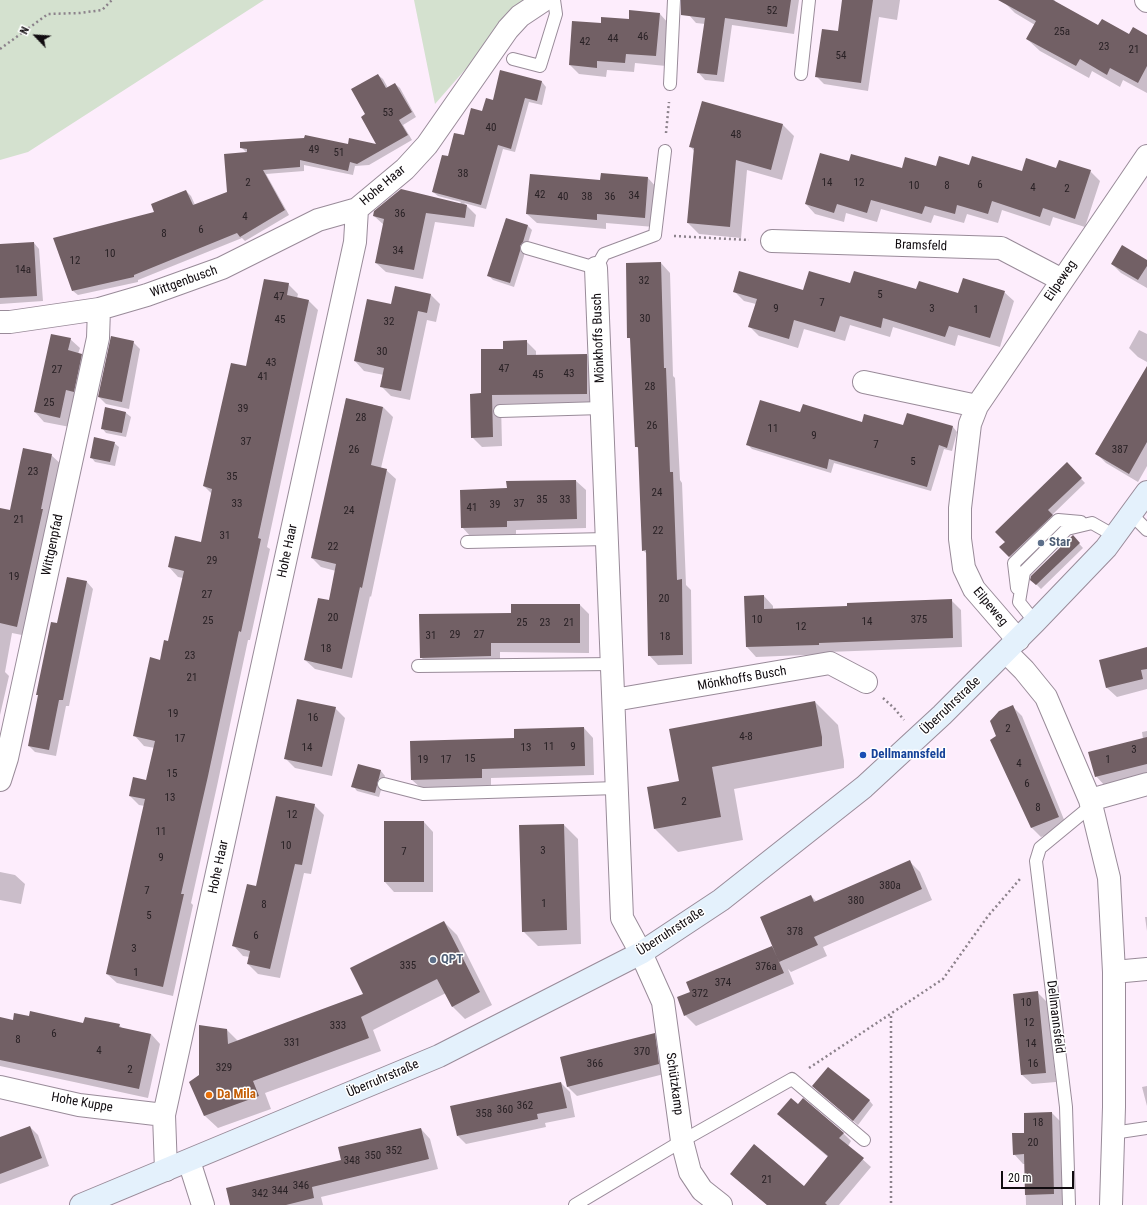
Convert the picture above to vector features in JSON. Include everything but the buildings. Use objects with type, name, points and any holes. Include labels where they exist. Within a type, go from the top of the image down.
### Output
[{"type":"main road","name":"Überruhrstraße","points":[[81,1205],[439,1056],[641,953],[721,900],[864,787],[942,716],[1106,548],[1147,492]]},
{"type":"street","name":"Hohe Haar","points":[[166,1170],[164,1115],[355,242],[357,209],[405,169],[427,145],[508,29],[520,16],[544,0]]},
{"type":"street","name":"Eilpeweg","points":[[1012,646],[974,589],[964,568],[960,539],[960,508],[970,424],[977,406],[1147,156]]},
{"type":"street","name":"Wittgenbusch","points":[[0,322],[10,322],[100,309],[147,295],[222,268],[318,220],[357,209]]},
{"type":"street","name":"Bramsfeld","points":[[772,242],[1001,248],[1062,280]]},
{"type":"street","name":"Mönkhoffs Busch","points":[[596,268],[622,918],[641,953]]},
{"type":"street","name":"Wittgenpfad","points":[[0,780],[7,758],[98,338],[100,309]]},
{"type":"street","points":[[864,382],[977,406]]},
{"type":"street","points":[[1012,646],[1024,670],[1046,697],[1090,803],[1109,878],[1114,972],[1111,1205]]},
{"type":"street","name":"Mönkhoffs Busch","points":[[614,700],[830,663],[866,682]]},
{"type":"street","points":[[1090,803],[1147,784]]},
{"type":"street","name":"Schützkamp","points":[[641,953],[663,1002],[682,1141],[690,1172],[702,1190],[722,1205]]},
{"type":"street","points":[[1114,972],[1147,969]]},
{"type":"street","name":"Hohe Kuppe","points":[[0,1087],[79,1105],[164,1115]]},
{"type":"street","points":[[189,1161],[202,1205]]},
{"type":"lane","points":[[512,59],[540,66],[556,14],[554,0]]},
{"type":"lane","points":[[670,84],[674,0]]},
{"type":"lane","points":[[801,74],[809,0]]},
{"type":"lane","points":[[527,248],[596,268],[604,254],[655,235],[665,151]]},
{"type":"lane","points":[[500,410],[602,408]]},
{"type":"lane","points":[[1131,514],[1147,530]]},
{"type":"lane","points":[[1035,622],[1019,602],[1024,572],[1067,529],[1092,523],[1115,536]]},
{"type":"lane","points":[[467,542],[607,539]]},
{"type":"lane","points":[[418,666],[613,664]]},
{"type":"lane","points":[[384,784],[423,794],[617,788]]},
{"type":"lane","points":[[1036,861],[1040,848],[1090,803]]},
{"type":"lane","name":"Dellmannsfeld","points":[[1036,861],[1066,1107],[1069,1205]]},
{"type":"lane","points":[[575,1205],[682,1141],[792,1080],[864,1140]]},
{"type":"lane","points":[[1113,1133],[1147,1128]]},
{"type":"path","points":[[0,49],[48,14],[80,13],[102,10],[112,0]]},
{"type":"path","points":[[665,151],[670,84]]},
{"type":"path","points":[[655,235],[772,242]]},
{"type":"path","points":[[866,682],[894,708],[918,737]]},
{"type":"path","points":[[792,1080],[943,980],[988,916],[1036,861]]},
{"type":"path","points":[[891,1015],[891,1205]]},
{"type":"green space","points":[[0,0],[264,0],[28,152],[0,160]]},
{"type":"green space","points":[[414,0],[526,0],[435,104]]},
{"type":"place","name":"Star","points":[[1041,543]]},
{"type":"place","name":"Dellmannsfeld","points":[[863,755]]},
{"type":"place","name":"QPT","points":[[433,960]]},
{"type":"place","name":"Da Mila","points":[[209,1095]]}]
